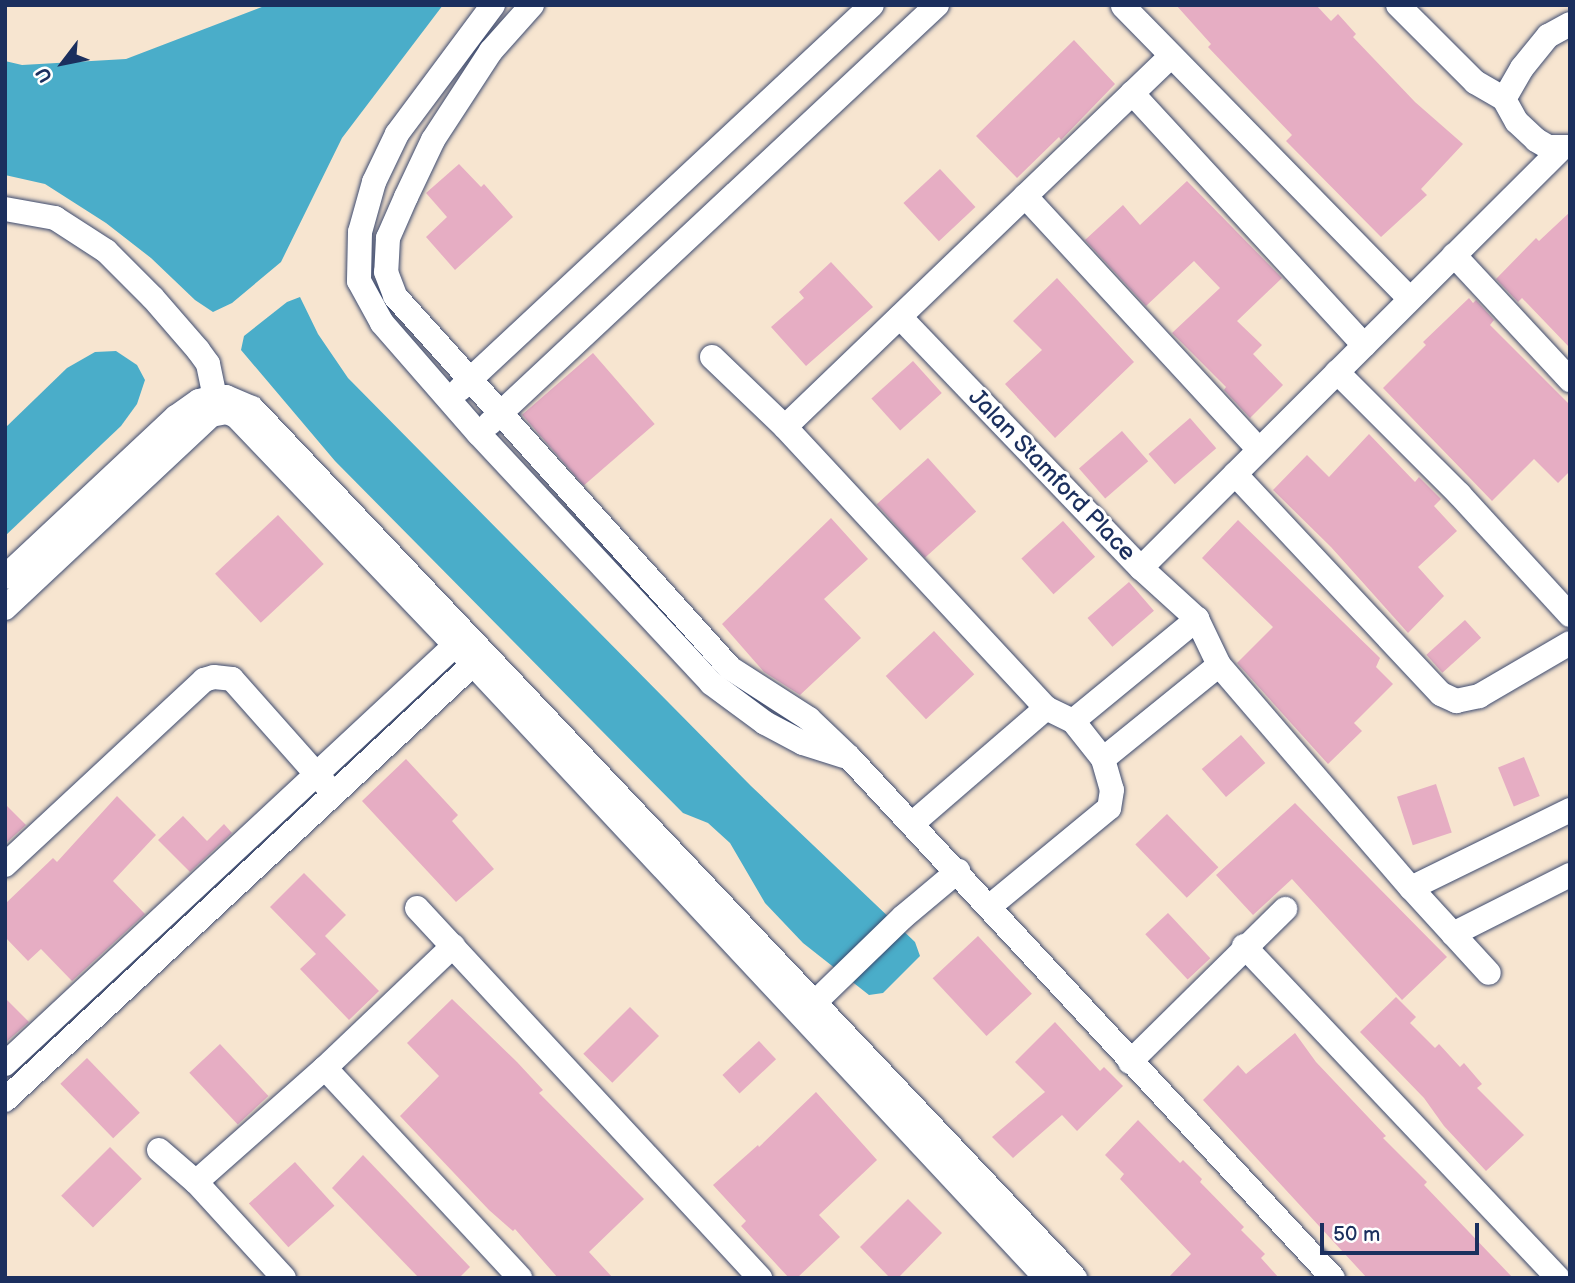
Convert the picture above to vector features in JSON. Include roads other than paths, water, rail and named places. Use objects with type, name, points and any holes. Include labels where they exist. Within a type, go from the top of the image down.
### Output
[{"type":"street","points":[[493,5],[397,134],[374,182],[360,232],[359,281],[382,323],[479,433],[711,683],[765,723],[803,743],[849,757]]},
{"type":"street","points":[[532,5],[491,51],[433,140],[388,238],[386,272],[395,296],[502,411],[730,668],[809,719],[849,757],[958,871],[1130,1062],[1333,1278]]},
{"type":"street","points":[[449,398],[872,5]]},
{"type":"street","points":[[479,433],[937,5]]},
{"type":"street","points":[[1398,5],[1475,82],[1504,99],[1522,68],[1548,36],[1570,24]]},
{"type":"street","points":[[1123,6],[1170,57],[1410,299]]},
{"type":"street","points":[[785,427],[1170,57]]},
{"type":"street","points":[[1132,93],[1364,345]]},
{"type":"street","name":"Jalan Stamford Place","points":[[1504,99],[1517,122],[1536,140],[1565,148]]},
{"type":"street","name":"Jalan Stamford Place","points":[[900,317],[1141,568],[1565,148]]},
{"type":"street","points":[[1025,196],[1259,450]]},
{"type":"street","points":[[5,209],[55,218],[106,251],[153,298],[198,350],[208,364],[216,405],[211,415],[5,608]]},
{"type":"street","points":[[1454,255],[1570,380]]},
{"type":"street","points":[[712,357],[785,427],[1046,708],[1073,721],[1103,760],[1112,790],[1109,808],[990,906]]},
{"type":"street","points":[[1337,372],[1459,494],[1570,615]]},
{"type":"street","points":[[5,576],[176,417],[200,401],[216,405],[236,416],[461,639],[816,1000],[1075,1278]]},
{"type":"street","points":[[1235,474],[1441,695],[1456,701],[1479,696],[1570,643]]},
{"type":"street","points":[[1141,568],[1197,619],[1219,665],[1411,888],[1489,972]]},
{"type":"street","points":[[1073,721],[1197,619]]},
{"type":"street","points":[[5,1100],[325,784],[461,639]]},
{"type":"street","points":[[5,1064],[325,784],[479,658]]},
{"type":"street","points":[[1103,760],[1219,665]]},
{"type":"street","points":[[5,865],[204,680],[214,677],[232,679],[325,784]]},
{"type":"street","points":[[913,824],[1046,708]]},
{"type":"street","points":[[1411,888],[1570,810]]},
{"type":"street","points":[[816,1000],[911,910],[958,871]]},
{"type":"street","points":[[1452,934],[1570,875]]},
{"type":"street","points":[[417,908],[760,1278]]},
{"type":"street","points":[[1130,1062],[1244,946],[1285,909]]},
{"type":"street","points":[[196,1182],[325,1068],[453,946]]},
{"type":"street","points":[[1244,946],[1558,1278]]},
{"type":"street","points":[[816,1000],[1046,1278]]},
{"type":"street","points":[[325,1068],[520,1278]]},
{"type":"street","points":[[159,1150],[196,1182],[284,1278]]},
{"type":"water","points":[[267,5],[443,5],[342,138],[281,262],[232,303],[213,312],[195,300],[151,258],[106,223],[45,184],[5,175],[5,61],[22,65],[126,59]]},
{"type":"water","points":[[300,297],[318,334],[348,378],[751,786],[915,942],[920,956],[883,993],[869,995],[803,943],[765,903],[730,843],[708,823],[683,813],[335,461],[241,350],[244,336],[287,302]]},
{"type":"water","points":[[116,351],[137,365],[145,380],[137,404],[121,426],[5,536],[5,428],[67,368],[95,352]]}]
